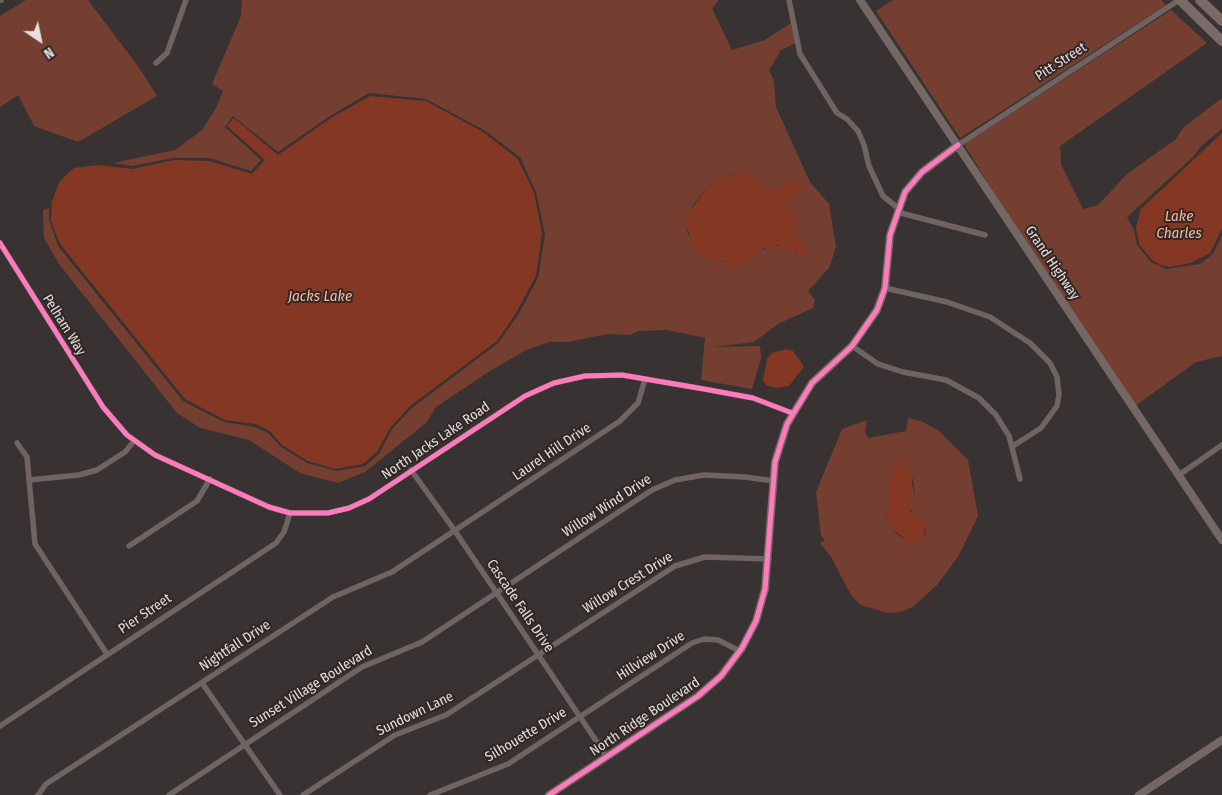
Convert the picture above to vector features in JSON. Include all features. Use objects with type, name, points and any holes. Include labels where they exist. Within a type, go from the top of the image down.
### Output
[{"type":"highway","points":[[1180,0],[1222,41]]},
{"type":"highway","points":[[1200,0],[1222,21]]},
{"type":"street","points":[[156,63],[166,54],[186,0]]},
{"type":"street","points":[[789,0],[800,54],[837,113],[847,119],[858,131],[864,145],[869,166],[883,196],[897,210],[985,235]]},
{"type":"street","name":"Grand Highway","points":[[860,0],[1222,540]]},
{"type":"street","name":"Pitt Street","points":[[958,145],[1180,0]]},
{"type":"street","points":[[958,145],[916,177],[905,192],[897,210],[890,235],[885,288],[877,310],[852,346],[878,364],[903,372],[946,380],[968,390],[996,415],[1013,446],[1020,479]]},
{"type":"street","name":"Pelham Way","points":[[0,243],[111,418]]},
{"type":"street","points":[[885,288],[947,302],[990,317],[1030,343],[1050,363],[1057,377],[1059,395],[1057,406],[1041,428],[1013,446]]},
{"type":"street","name":"North Ridge Boulevard","points":[[549,795],[698,696],[721,676],[740,651],[761,606],[769,559],[778,451],[792,413],[812,383],[852,346]]},
{"type":"street","name":"North Jacks Lake Road","points":[[111,418],[134,441],[155,455],[210,480],[290,513],[328,513],[349,508],[369,499],[512,404],[547,386],[585,376],[622,375],[753,398],[792,413]]},
{"type":"street","name":"Laurel Hill Drive","points":[[455,531],[628,415],[638,403],[645,379]]},
{"type":"street","points":[[30,480],[79,475],[98,470],[112,462],[134,441]]},
{"type":"street","points":[[17,443],[27,457],[35,544],[108,654]]},
{"type":"street","points":[[1179,474],[1222,446]]},
{"type":"street","name":"Cascade Falls Drive","points":[[411,470],[455,531],[607,757]]},
{"type":"street","name":"Willow Wind Drive","points":[[497,593],[664,485],[688,477],[704,475],[745,476],[774,481]]},
{"type":"street","points":[[130,546],[197,501],[210,480]]},
{"type":"street","name":"Pier Street","points":[[0,726],[276,542],[284,532],[290,513]]},
{"type":"street","name":"Nightfall Drive","points":[[38,795],[46,784],[333,597],[392,572],[455,531]]},
{"type":"street","name":"Willow Crest Drive","points":[[538,655],[680,564],[705,557],[769,559]]},
{"type":"street","name":"Sunset Village Boulevard","points":[[169,795],[362,667],[422,642],[497,593]]},
{"type":"street","name":"Hillview Drive","points":[[580,717],[698,641],[718,640],[740,651]]},
{"type":"street","name":"Sundown Lane","points":[[303,795],[395,735],[446,715],[538,655]]},
{"type":"street","points":[[202,682],[280,795]]},
{"type":"street","name":"Silhouette Drive","points":[[430,795],[500,768],[580,717]]},
{"type":"street","points":[[1139,795],[1222,740]]},
{"type":"shaded area","points":[[26,0],[88,0],[140,69],[157,96],[78,142],[34,126],[18,95],[0,107],[0,16]]},
{"type":"shaded area","points":[[242,0],[719,0],[712,8],[732,50],[765,40],[791,23],[799,41],[781,50],[769,70],[774,81],[776,107],[810,182],[829,204],[836,247],[829,268],[808,291],[815,300],[813,308],[778,324],[754,342],[713,347],[760,346],[761,358],[752,389],[701,380],[705,338],[667,330],[638,331],[631,335],[607,334],[568,342],[552,341],[526,350],[490,371],[436,407],[427,422],[365,472],[338,483],[300,473],[249,440],[200,428],[177,413],[59,264],[44,238],[43,210],[49,208],[49,220],[58,246],[183,401],[224,422],[255,427],[268,433],[281,447],[307,463],[336,471],[365,466],[379,454],[392,429],[412,408],[498,343],[518,315],[538,278],[545,234],[536,192],[520,157],[484,130],[426,99],[369,93],[330,116],[278,152],[233,116],[225,127],[261,160],[251,171],[209,158],[173,158],[132,166],[113,163],[175,150],[202,130],[216,108],[223,91],[212,84],[241,16]],"holes":[[[735,174],[748,175],[775,194],[793,178],[796,195],[785,202],[785,206],[798,216],[798,230],[795,238],[798,241],[798,255],[783,246],[771,246],[736,267],[705,255],[688,234],[685,220],[693,205],[710,184]]]},
{"type":"shaded area","points":[[893,0],[1161,0],[1166,5],[960,138],[876,11]]},
{"type":"shaded area","points":[[1171,10],[1207,43],[1060,146],[1061,164],[1083,209],[1098,205],[1128,173],[1175,140],[1184,127],[1222,98],[1222,129],[1202,145],[1193,157],[1127,217],[1134,230],[1137,245],[1151,262],[1166,269],[1200,264],[1213,254],[1222,235],[1222,356],[1196,362],[1135,406],[1016,229],[964,144]]},
{"type":"shaded area","points":[[908,418],[921,421],[939,431],[968,460],[978,516],[958,557],[937,585],[913,607],[900,612],[888,613],[861,605],[851,595],[831,557],[820,543],[825,540],[821,536],[816,492],[842,429],[867,420],[865,432],[868,438],[906,431]],"holes":[[[907,469],[913,479],[915,496],[911,500],[909,508],[926,529],[925,535],[905,540],[892,530],[886,515],[891,494],[888,485],[891,478]]]},
{"type":"water","name":"Jacks Lake","points":[[370,96],[426,101],[483,132],[518,159],[534,193],[542,233],[536,276],[516,313],[497,341],[410,406],[390,428],[377,452],[363,464],[335,469],[308,461],[282,445],[270,431],[256,424],[225,420],[185,399],[60,244],[51,221],[52,201],[60,181],[74,168],[98,165],[132,169],[174,160],[209,161],[252,174],[265,160],[227,126],[234,118],[278,155],[331,118]]},
{"type":"water","name":"Lake Charles","points":[[1222,133],[1222,229],[1210,253],[1191,263],[1170,267],[1160,265],[1152,260],[1139,244],[1136,227],[1141,209]]},
{"type":"water","points":[[743,172],[763,183],[775,193],[793,178],[802,187],[800,193],[785,203],[798,216],[798,230],[795,238],[807,247],[808,251],[804,257],[778,245],[763,249],[755,257],[736,267],[726,267],[723,261],[712,260],[696,252],[684,220],[688,213],[710,184]]},
{"type":"water","points":[[787,349],[793,351],[803,365],[803,368],[789,386],[776,388],[766,385],[763,380],[767,359],[772,353]]},
{"type":"water","points":[[904,458],[907,469],[913,475],[912,483],[915,497],[911,500],[909,508],[911,512],[924,519],[926,524],[923,540],[908,546],[902,536],[892,530],[886,515],[891,494],[888,485],[897,461]]},
{"type":"cycle path","points":[[549,795],[698,696],[721,676],[742,648],[756,621],[765,589],[775,462],[787,424],[812,383],[852,346],[877,310],[885,288],[890,235],[905,192],[922,172],[958,145]]},
{"type":"cycle path","points":[[0,243],[103,407],[127,435],[155,455],[269,507],[290,513],[328,513],[349,508],[369,499],[525,396],[554,383],[585,376],[622,375],[704,389],[753,398],[792,413]]}]
